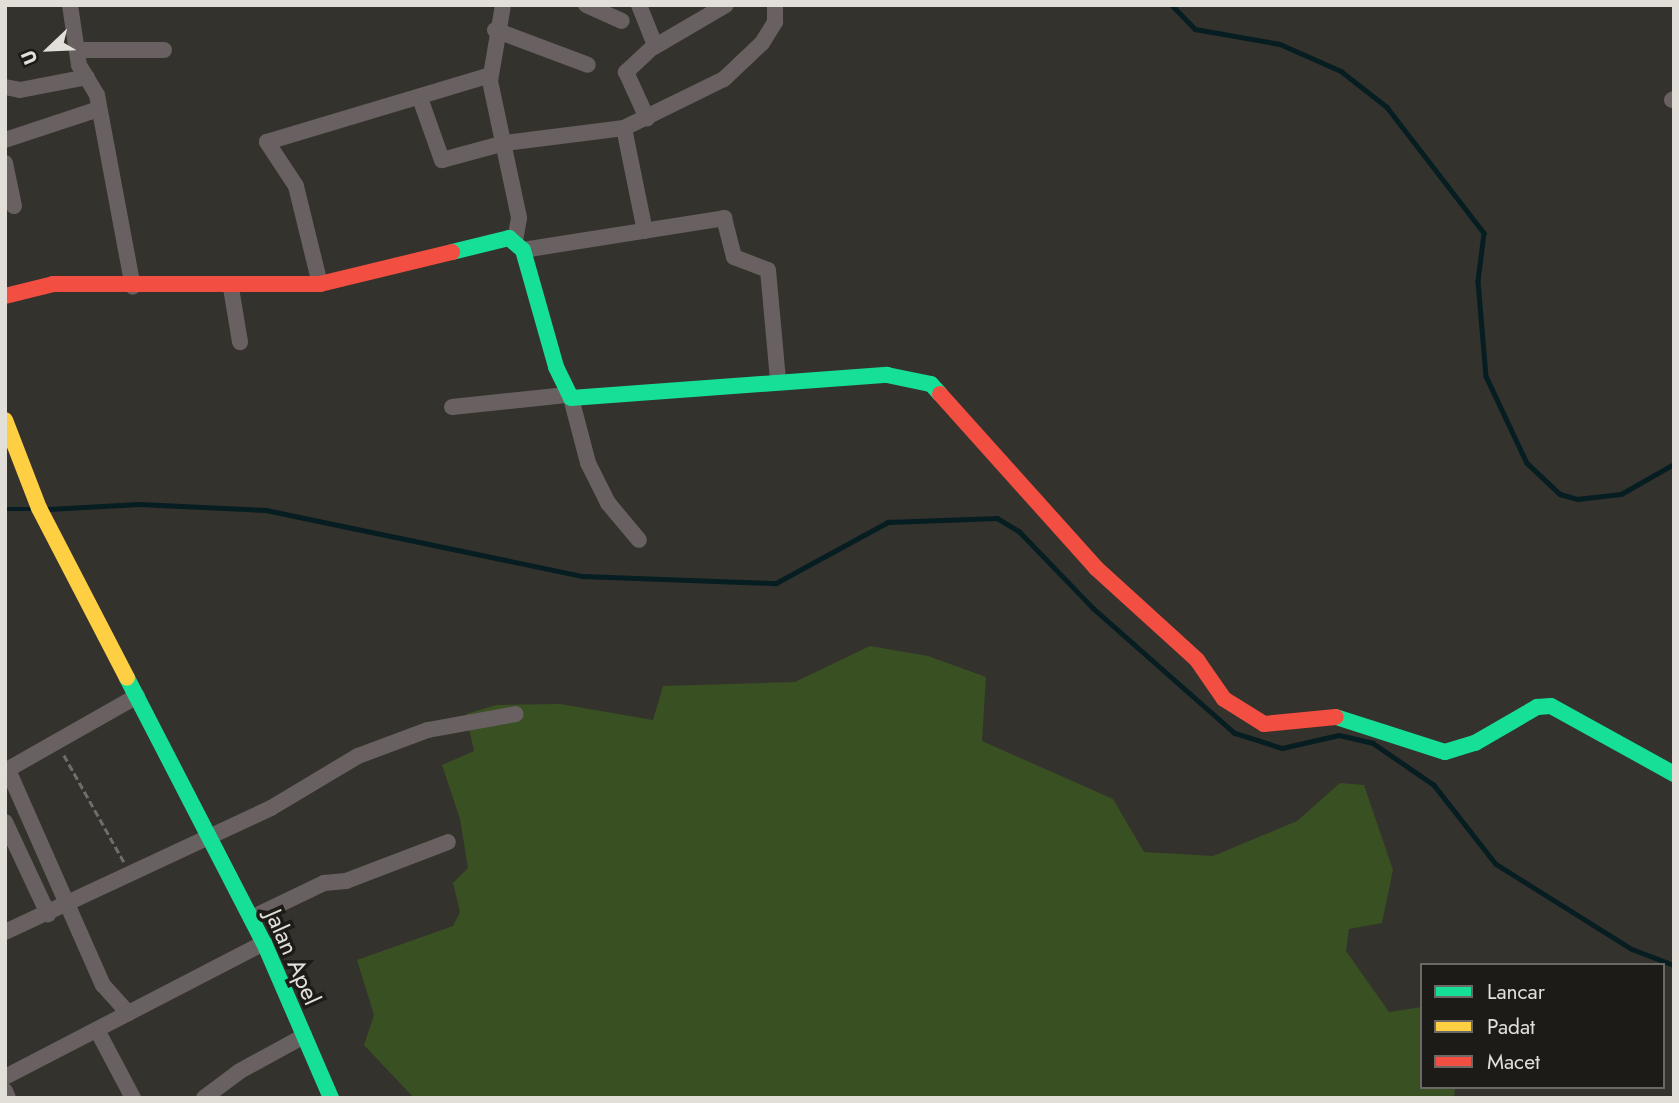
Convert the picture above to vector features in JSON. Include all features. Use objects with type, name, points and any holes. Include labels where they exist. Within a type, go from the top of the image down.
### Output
[{"type":"street","points":[[70,5],[77,50],[99,109],[133,287]]},
{"type":"street","points":[[503,5],[495,30],[490,75],[519,218],[519,245],[593,473],[608,503],[639,540]]},
{"type":"street","points":[[586,5],[622,21]]},
{"type":"street","points":[[639,5],[654,47]]},
{"type":"street","points":[[647,118],[626,72],[654,47],[726,5]]},
{"type":"street","points":[[420,98],[442,160],[505,143],[624,128],[724,79],[762,43],[775,22],[775,5]]},
{"type":"street","points":[[495,30],[588,65]]},
{"type":"street","points":[[77,50],[164,50]]},
{"type":"street","points":[[320,284],[296,186],[267,142],[490,75]]},
{"type":"street","points":[[5,87],[20,90],[87,77]]},
{"type":"street","points":[[5,140],[99,109]]},
{"type":"street","points":[[624,128],[645,231]]},
{"type":"street","points":[[5,163],[14,206]]},
{"type":"street","points":[[5,296],[53,284],[231,288],[320,284],[493,238],[519,245],[645,231],[724,218],[734,257],[768,270],[778,380]]},
{"type":"street","points":[[231,288],[240,342]]},
{"type":"street","points":[[452,407],[778,380],[887,375],[931,383],[1096,568],[1197,660],[1224,699],[1264,724],[1344,716],[1445,752],[1475,743],[1537,707],[1551,706],[1674,774]]},
{"type":"street","name":"Jalan Apel","points":[[5,420],[38,508],[264,943],[331,1098]]},
{"type":"street","points":[[128,1013],[103,985],[69,904],[7,771],[59,746],[137,696]]},
{"type":"street","points":[[5,932],[209,838],[358,756],[428,730],[516,714]]},
{"type":"street","points":[[5,822],[48,914]]},
{"type":"street","points":[[251,918],[324,883],[346,881],[448,842]]},
{"type":"street","points":[[5,1077],[264,943]]},
{"type":"street","points":[[97,1030],[132,1098]]},
{"type":"street","points":[[204,1098],[240,1070],[304,1036]]},
{"type":"street","points":[[5,1091],[8,1098]]},
{"type":"path","points":[[59,746],[131,874]]},
{"type":"green space","points":[[870,646],[928,656],[986,677],[982,741],[1113,799],[1144,852],[1213,856],[1297,821],[1340,783],[1364,785],[1393,870],[1382,923],[1349,929],[1346,951],[1389,1012],[1420,1007],[1420,1089],[1455,1089],[1454,1098],[414,1098],[364,1045],[374,1015],[357,960],[453,926],[460,912],[453,883],[468,868],[460,819],[442,765],[474,751],[466,714],[496,705],[560,704],[653,720],[663,686],[795,682]]},
{"type":"waterway","points":[[1172,5],[1195,29],[1280,44],[1341,71],[1387,107],[1484,233],[1478,281],[1486,376],[1527,463],[1560,494],[1577,499],[1621,494],[1674,464]]},
{"type":"waterway","points":[[48,509],[139,504],[266,510],[582,576],[776,583],[888,522],[997,518],[1019,531],[1093,608],[1235,733],[1282,748],[1339,735],[1373,743],[1434,785],[1496,864],[1632,949],[1674,965]]},
{"type":"waterway","points":[[5,509],[32,509]]},
{"type":"traffic: fast","points":[[452,252],[509,238],[523,250],[556,367],[571,398],[887,375],[931,384],[940,394]]},
{"type":"traffic: fast","points":[[127,678],[264,943],[331,1098]]},
{"type":"traffic: fast","points":[[1336,717],[1445,752],[1475,743],[1537,707],[1551,706],[1674,774]]},
{"type":"traffic: slow","points":[[5,420],[39,508],[127,678]]},
{"type":"traffic: jam","points":[[5,296],[53,284],[320,284],[452,252]]},
{"type":"traffic: jam","points":[[940,394],[1096,568],[1197,660],[1224,699],[1264,724],[1336,717]]}]
